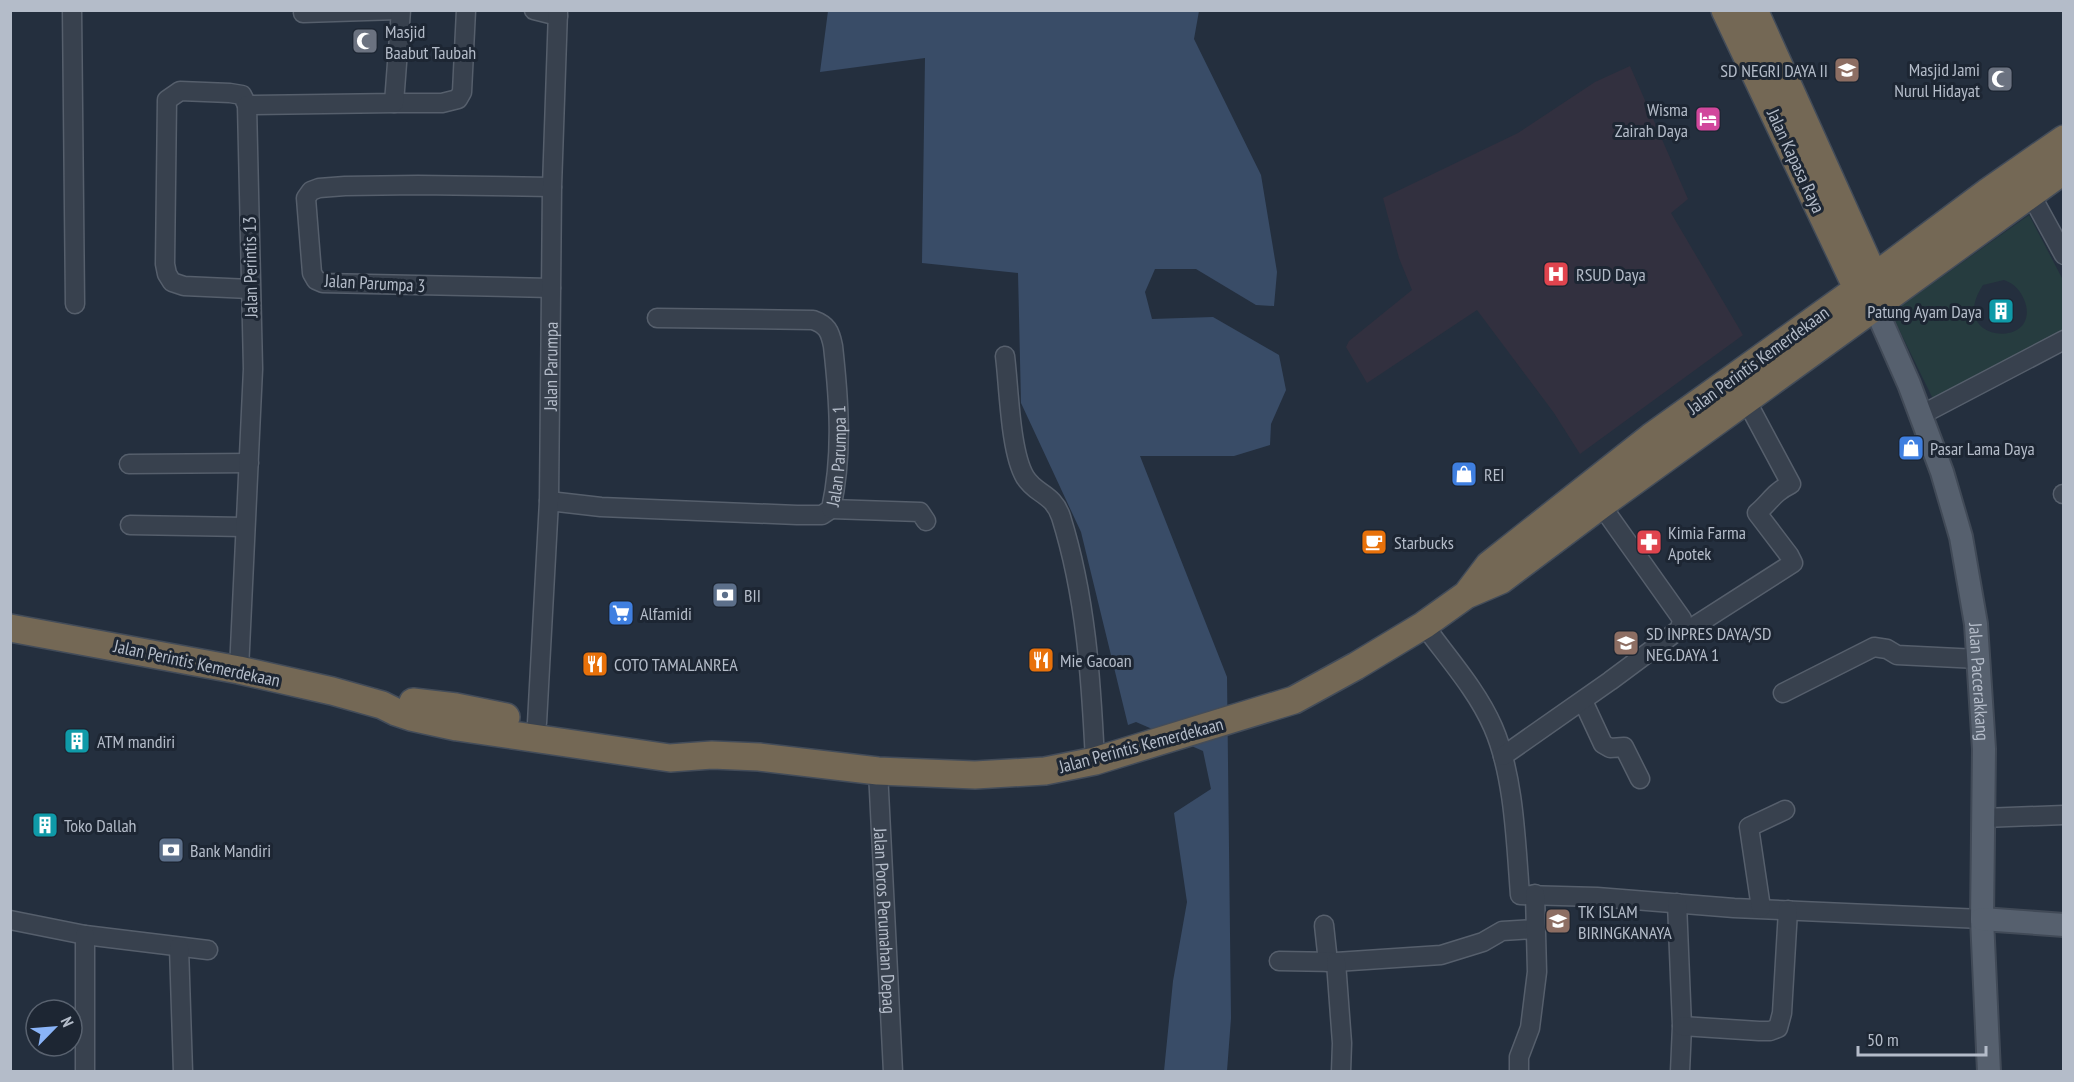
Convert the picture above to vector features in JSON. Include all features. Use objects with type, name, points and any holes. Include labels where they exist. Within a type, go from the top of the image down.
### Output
[{"type":"highway","name":"Jalan Kapasa Raya","points":[[1725,10],[1872,297]]},
{"type":"highway","name":"Jalan Kapasa Raya","points":[[1754,10],[1872,297]]},
{"type":"highway","points":[[1743,48],[1767,37]]},
{"type":"highway","name":"Jalan Perintis Kemerdekaan","points":[[10,627],[238,670],[382,705],[411,717],[457,727],[670,758],[759,757],[878,771],[975,775],[1045,771],[1095,761],[1294,700],[1424,625],[1466,595],[1501,580],[1601,505],[1659,447],[1746,400],[1872,297],[1989,191],[2064,139]]},
{"type":"highway","name":"Jalan Perintis Kemerdekaan","points":[[1466,595],[1490,564],[1872,297],[2064,170]]},
{"type":"highway","name":"Jalan Perintis Kemerdekaan","points":[[382,705],[413,702],[456,707],[537,723],[672,741],[712,756]]},
{"type":"main road","name":"Jalan Paccerakkang","points":[[1872,297],[1894,346],[1942,472],[1961,537],[1976,624],[1984,749],[1982,919],[1989,1071]]},
{"type":"main road","points":[[1982,919],[2064,926]]},
{"type":"street","points":[[72,10],[75,304]]},
{"type":"street","points":[[303,13],[399,10],[394,103]]},
{"type":"street","points":[[250,289],[184,286],[172,282],[167,274],[165,264],[168,100],[180,91],[230,93],[242,96],[247,105],[442,104],[458,99],[462,92],[466,10]]},
{"type":"street","points":[[534,10],[558,13]]},
{"type":"street","name":"Jalan Parumpa","points":[[537,723],[549,501],[552,187],[558,13]]},
{"type":"street","name":"Jalan Perintis 13","points":[[238,670],[253,369],[247,105]]},
{"type":"street","name":"Jalan Parumpa 3","points":[[551,288],[323,283],[316,280],[312,273],[306,198],[311,191],[328,187],[418,185],[552,187]]},
{"type":"street","points":[[2031,193],[2064,255]]},
{"type":"street","name":"Jalan Parumpa 1","points":[[549,501],[601,507],[797,516],[822,515],[831,509],[839,440],[834,346],[831,332],[824,324],[813,320],[657,318]]},
{"type":"street","points":[[1921,415],[2064,340]]},
{"type":"street","points":[[1005,356],[1020,467],[1031,484],[1055,504],[1075,568],[1088,645],[1095,761]]},
{"type":"street","points":[[1503,756],[1680,629],[1693,627],[1793,563],[1757,513],[1769,503],[1774,493],[1791,484],[1746,400]]},
{"type":"street","points":[[129,464],[249,463]]},
{"type":"street","points":[[1601,505],[1682,619],[1680,629]]},
{"type":"street","points":[[831,509],[920,512],[926,520]]},
{"type":"street","points":[[130,525],[245,527]]},
{"type":"street","points":[[1424,625],[1482,707],[1493,727],[1503,756],[1512,809],[1520,895],[1982,919]]},
{"type":"street","points":[[1783,693],[1874,647],[1887,649],[1897,655],[1978,658]]},
{"type":"street","points":[[1582,701],[1603,744],[1610,748],[1624,747],[1640,779]]},
{"type":"street","name":"Jalan Poros Perumahan Depag","points":[[878,771],[893,1071]]},
{"type":"street","points":[[1761,908],[1749,827],[1785,810]]},
{"type":"street","points":[[1983,818],[2064,815]]},
{"type":"street","points":[[1519,1071],[1522,1046],[1530,1028],[1536,983],[1535,894]]},
{"type":"street","points":[[1677,903],[1682,1026],[1680,1071]]},
{"type":"street","points":[[1682,1026],[1759,1031],[1778,1028],[1782,1013],[1788,910]]},
{"type":"street","points":[[10,920],[85,935],[208,950]]},
{"type":"street","points":[[1324,926],[1332,962],[1342,1043],[1341,1071]]},
{"type":"street","points":[[1279,961],[1396,960],[1440,955],[1483,942],[1498,932],[1536,929]]},
{"type":"street","points":[[85,935],[85,1071]]},
{"type":"street","points":[[179,947],[183,1071]]},
{"type":"shaded area","name":"RSUD Daya","points":[[1630,66],[1688,199],[1671,213],[1743,335],[1580,454],[1554,413],[1477,310],[1367,383],[1346,347],[1349,341],[1412,290],[1399,258],[1383,198],[1518,133],[1595,82]]},
{"type":"green space","points":[[2029,215],[2063,280],[2063,333],[1933,399],[1891,313]],"holes":[[[2004,280],[2022,294],[2026,317],[2020,328],[2009,333],[1996,333],[1984,329],[1976,319],[1975,304],[1983,285]]]},
{"type":"water","points":[[828,11],[1199,11],[1194,39],[1261,175],[1277,272],[1274,306],[1256,305],[1196,269],[1155,269],[1145,292],[1152,319],[1213,317],[1279,355],[1286,390],[1271,424],[1270,445],[1234,456],[1140,456],[1227,677],[1231,1018],[1227,1071],[1164,1071],[1173,981],[1187,902],[1174,813],[1211,789],[1203,751],[1136,722],[1128,725],[1081,532],[1021,403],[1018,273],[922,263],[925,58],[820,72]]},
{"type":"place","name":"Masjid Baabut Taubah","points":[[365,41]]},
{"type":"place","name":"SD NEGRI DAYA II","points":[[1847,70]]},
{"type":"place","name":"Masjid Jami Nurul Hidayat","points":[[2000,79]]},
{"type":"place","name":"Wisma Zairah Daya","points":[[1708,119]]},
{"type":"place","name":"RSUD Daya","points":[[1556,274]]},
{"type":"place","name":"Patung Ayam Daya","points":[[2001,311]]},
{"type":"place","name":"Pasar Lama Daya","points":[[1911,448]]},
{"type":"place","name":"REI","points":[[1464,474]]},
{"type":"place","name":"Starbucks","points":[[1374,542]]},
{"type":"place","name":"Kimia Farma Apotek","points":[[1649,542]]},
{"type":"place","name":"BII","points":[[725,595]]},
{"type":"place","name":"Alfamidi","points":[[621,613]]},
{"type":"place","name":"SD INPRES DAYA/SD NEG.DAYA 1","points":[[1626,643]]},
{"type":"place","name":"Mie Gacoan","points":[[1041,660]]},
{"type":"place","name":"COTO TAMALANREA","points":[[595,664]]},
{"type":"place","name":"ATM mandiri","points":[[77,741]]},
{"type":"place","name":"Toko Dallah","points":[[45,825]]},
{"type":"place","name":"Bank Mandiri","points":[[171,850]]},
{"type":"place","name":"TK ISLAM BIRINGKANAYA","points":[[1558,921]]}]
